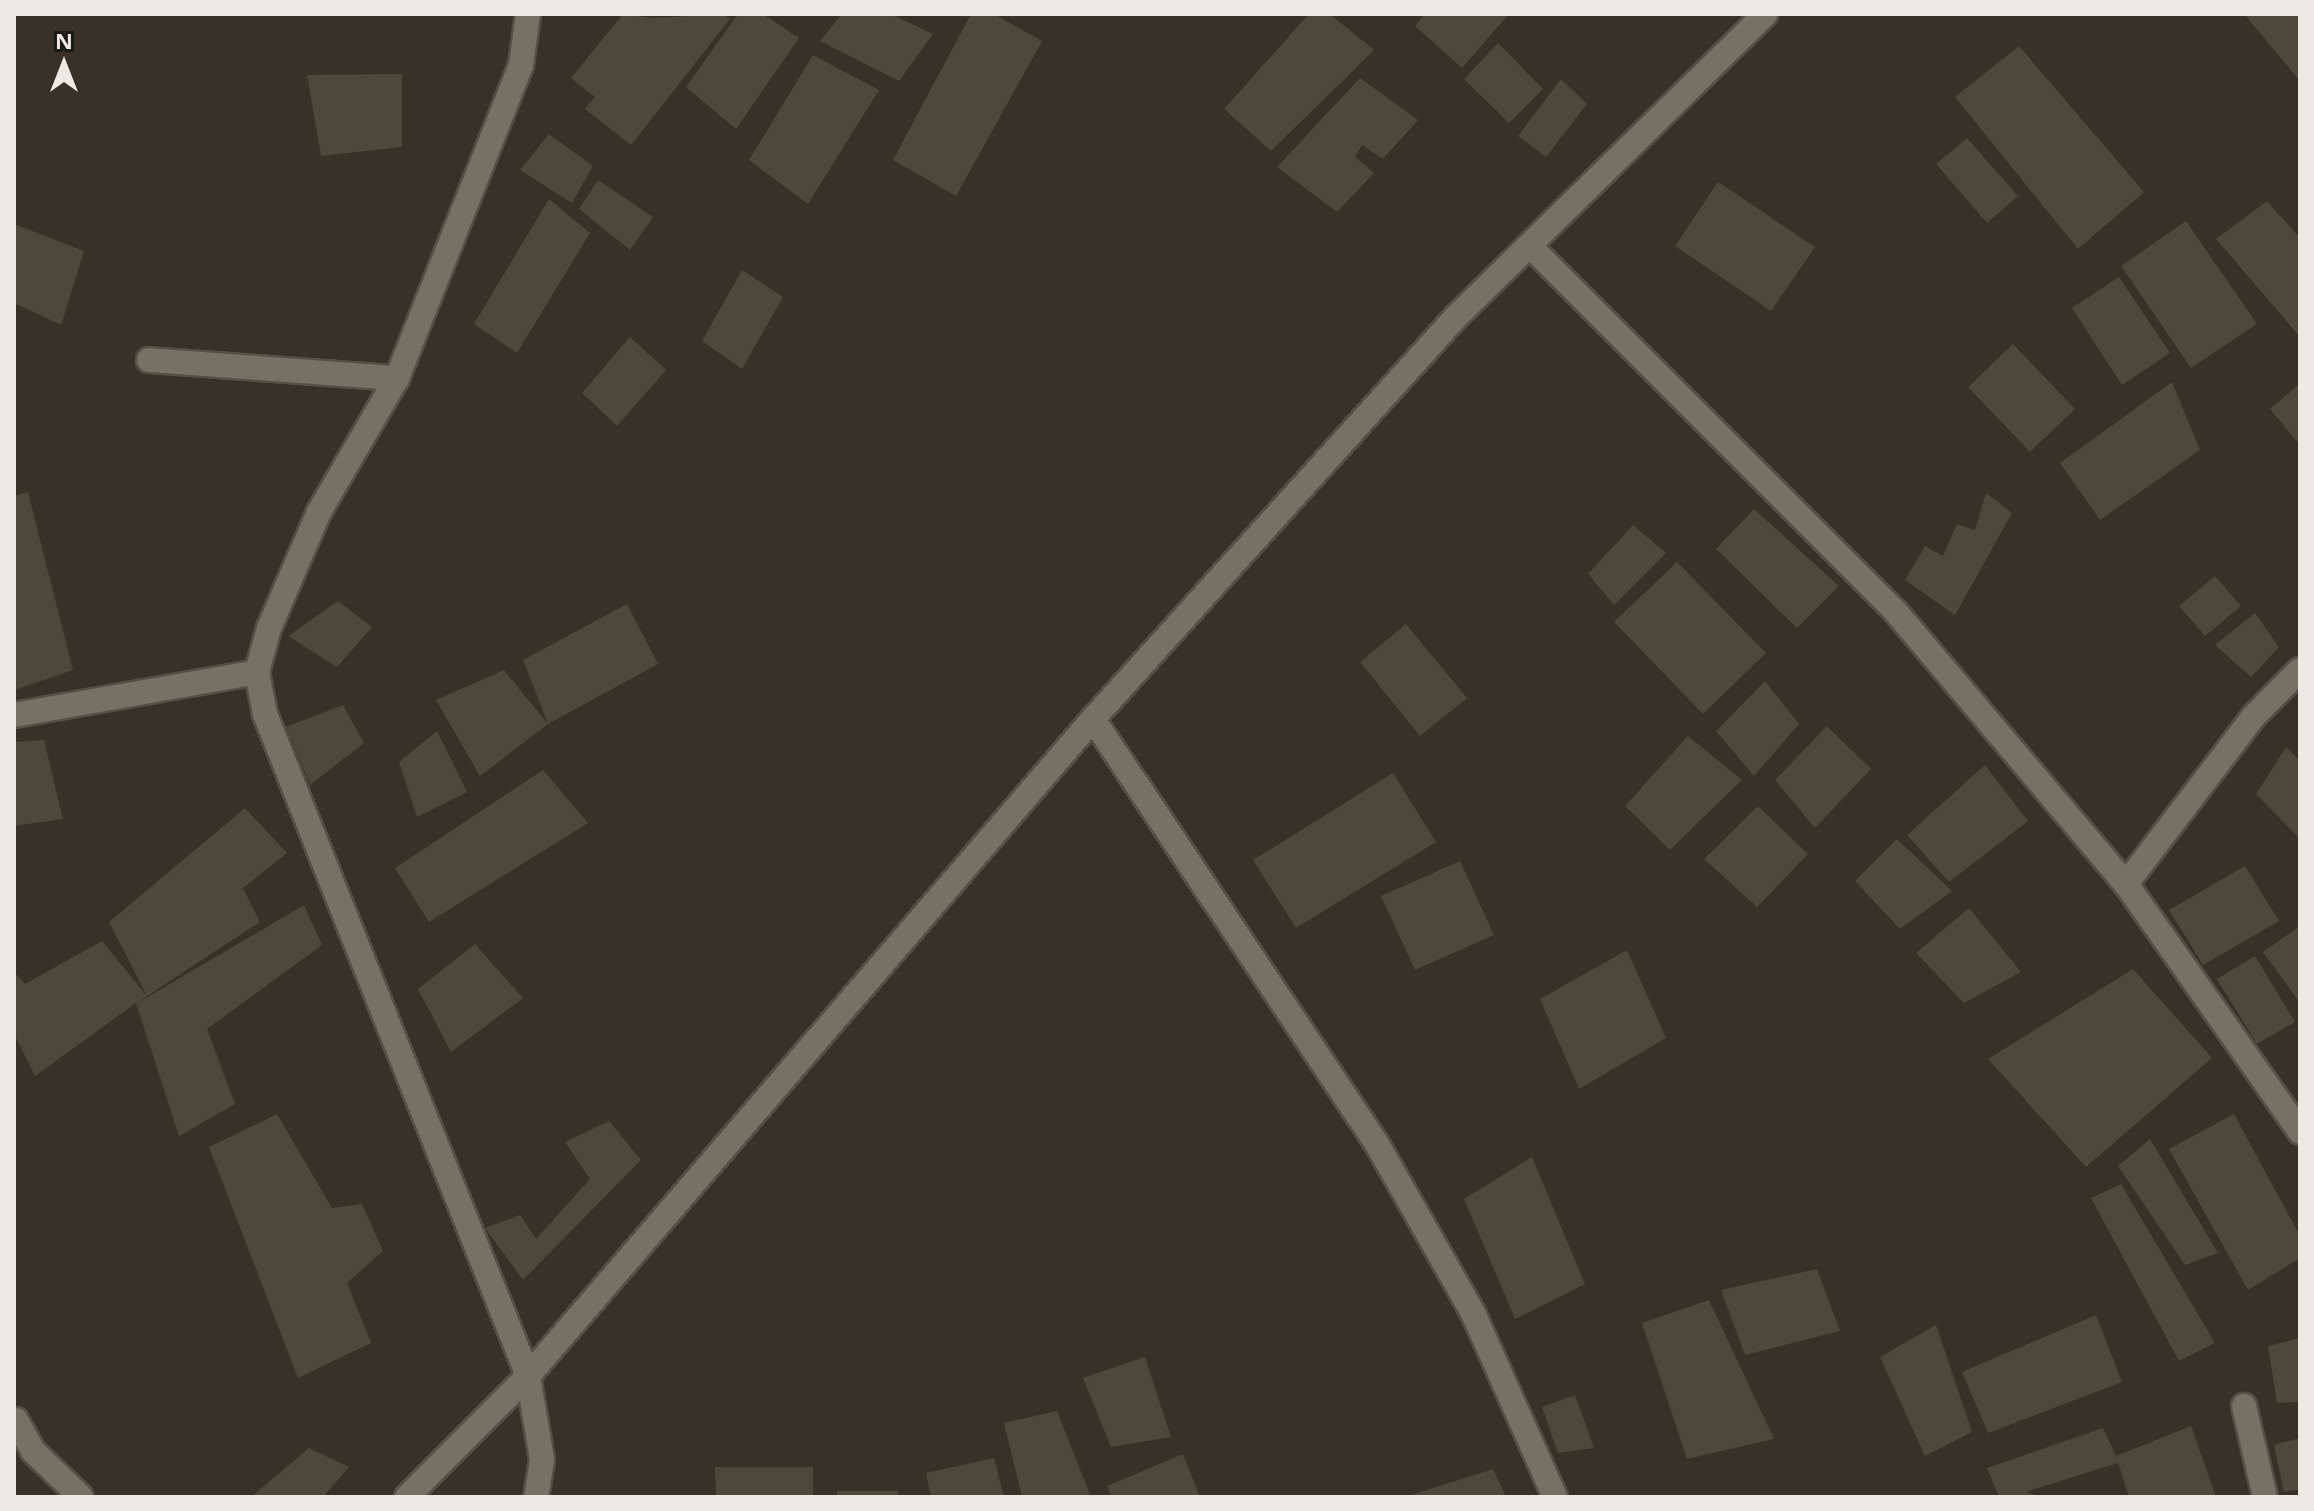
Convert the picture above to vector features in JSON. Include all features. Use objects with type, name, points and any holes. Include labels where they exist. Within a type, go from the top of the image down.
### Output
[{"type":"street","points":[[528,14],[521,65],[397,378],[319,512],[269,628],[257,672],[265,714],[528,1376],[542,1460],[536,1497]]},
{"type":"street","points":[[407,1497],[528,1376],[1093,719],[1455,318],[1765,14]]},
{"type":"street","points":[[1530,246],[1895,611],[2126,884],[2300,1132]]},
{"type":"street","points":[[149,360],[397,378]]},
{"type":"street","points":[[2126,884],[2253,717],[2300,670]]},
{"type":"street","points":[[14,715],[257,672]]},
{"type":"street","points":[[1093,719],[1377,1144],[1474,1315],[1555,1497]]},
{"type":"street","points":[[2244,1406],[2265,1497]]},
{"type":"street","points":[[16,1420],[33,1451],[81,1497]]},
{"type":"building","points":[[623,14],[653,18],[723,14],[730,19],[631,145],[585,109],[595,97],[571,78]]},
{"type":"building","points":[[738,14],[763,14],[799,38],[736,129],[686,87]]},
{"type":"building","points":[[842,14],[891,14],[933,34],[899,81],[820,41]]},
{"type":"building","points":[[971,14],[994,14],[1042,41],[956,196],[893,160]]},
{"type":"building","points":[[1309,14],[1330,14],[1374,50],[1271,151],[1224,109]]},
{"type":"building","points":[[1425,14],[1509,14],[1462,68],[1415,26]]},
{"type":"building","points":[[2244,14],[2300,14],[2300,81]]},
{"type":"building","points":[[1498,43],[1543,89],[1509,123],[1464,79]]},
{"type":"building","points":[[2019,46],[2144,192],[2078,249],[1955,97]]},
{"type":"building","points":[[813,55],[879,90],[808,204],[749,160]]},
{"type":"building","points":[[402,74],[402,147],[321,156],[307,75]]},
{"type":"building","points":[[1360,78],[1418,120],[1383,159],[1362,145],[1355,157],[1374,173],[1337,212],[1277,167]]},
{"type":"building","points":[[1561,79],[1587,104],[1546,157],[1518,136]]},
{"type":"building","points":[[549,134],[593,166],[572,203],[520,170]]},
{"type":"building","points":[[1967,138],[2018,196],[1987,223],[1936,164]]},
{"type":"building","points":[[598,180],[653,217],[630,250],[579,209]]},
{"type":"building","points":[[1718,182],[1815,247],[1771,311],[1675,246]]},
{"type":"building","points":[[549,199],[590,233],[517,353],[474,324]]},
{"type":"building","points":[[2267,201],[2300,238],[2300,337],[2216,239]]},
{"type":"building","points":[[2186,221],[2257,324],[2191,368],[2121,266]]},
{"type":"building","points":[[14,224],[84,251],[61,325],[14,303]]},
{"type":"building","points":[[742,270],[783,297],[742,369],[702,341]]},
{"type":"building","points":[[2119,277],[2170,353],[2122,385],[2072,308]]},
{"type":"building","points":[[630,337],[666,370],[617,426],[582,393]]},
{"type":"building","points":[[2013,344],[2075,409],[2030,452],[1968,387]]},
{"type":"building","points":[[2172,382],[2200,450],[2100,520],[2060,463]]},
{"type":"building","points":[[2300,383],[2300,445],[2270,409]]},
{"type":"building","points":[[28,492],[73,670],[14,690],[14,496]]},
{"type":"building","points":[[1986,493],[2012,513],[1955,615],[1905,580],[1925,546],[1943,556],[1957,524],[1975,530]]},
{"type":"building","points":[[1754,509],[1839,586],[1797,628],[1716,549]]},
{"type":"building","points":[[1633,525],[1666,553],[1614,605],[1588,574]]},
{"type":"building","points":[[1677,562],[1766,653],[1703,714],[1614,622]]},
{"type":"building","points":[[2215,576],[2241,606],[2205,636],[2179,606]]},
{"type":"building","points":[[338,601],[372,627],[337,667],[288,636]]},
{"type":"building","points":[[627,604],[658,664],[548,724],[523,660]]},
{"type":"building","points":[[2255,613],[2279,647],[2251,677],[2215,645]]},
{"type":"building","points":[[1406,624],[1467,698],[1420,736],[1360,662]]},
{"type":"building","points":[[504,670],[548,724],[480,776],[436,700]]},
{"type":"building","points":[[1765,681],[1799,724],[1754,776],[1716,731]]},
{"type":"building","points":[[343,705],[364,743],[310,785],[286,727]]},
{"type":"building","points":[[1827,726],[1871,769],[1815,828],[1775,780]]},
{"type":"building","points":[[437,731],[467,792],[417,817],[399,762]]},
{"type":"building","points":[[1688,736],[1742,780],[1670,850],[1625,806]]},
{"type":"building","points":[[44,740],[63,819],[14,826],[14,742]]},
{"type":"building","points":[[2286,747],[2300,761],[2300,839],[2256,794]]},
{"type":"building","points":[[1985,765],[2028,821],[1949,882],[1907,835]]},
{"type":"building","points":[[543,770],[588,823],[429,922],[395,868]]},
{"type":"building","points":[[1393,773],[1436,842],[1296,928],[1253,860]]},
{"type":"building","points":[[1758,806],[1808,854],[1757,907],[1704,859]]},
{"type":"building","points":[[245,808],[287,853],[243,888],[260,922],[147,996],[109,922]]},
{"type":"building","points":[[1897,839],[1952,891],[1900,929],[1855,881]]},
{"type":"building","points":[[1460,861],[1494,935],[1415,970],[1381,896]]},
{"type":"building","points":[[2245,866],[2279,921],[2203,965],[2169,910]]},
{"type":"building","points":[[304,905],[322,945],[207,1029],[235,1104],[179,1136],[136,1003],[35,1076],[14,1034],[14,972],[25,984],[102,941],[147,996],[139,1002]]},
{"type":"building","points":[[1969,908],[2021,972],[1964,1003],[1916,953]]},
{"type":"building","points":[[2300,926],[2300,1003],[2263,952]]},
{"type":"building","points":[[475,944],[523,998],[451,1052],[418,989]]},
{"type":"building","points":[[1627,950],[1666,1038],[1579,1089],[1540,999]]},
{"type":"building","points":[[2255,956],[2295,1022],[2257,1044],[2217,979]]},
{"type":"building","points":[[2133,969],[2212,1058],[2086,1167],[1988,1059]]},
{"type":"building","points":[[277,1114],[332,1208],[362,1204],[383,1251],[347,1283],[371,1343],[298,1378],[209,1147]]},
{"type":"building","points":[[2234,1114],[2300,1236],[2300,1258],[2248,1290],[2169,1149]]},
{"type":"building","points":[[609,1121],[641,1160],[523,1280],[485,1228],[520,1215],[536,1239],[590,1179],[565,1142]]},
{"type":"building","points":[[2150,1139],[2218,1253],[2185,1265],[2118,1166]]},
{"type":"building","points":[[1532,1157],[1585,1284],[1515,1319],[1464,1199]]},
{"type":"building","points":[[2121,1184],[2215,1343],[2179,1361],[2091,1198]]},
{"type":"building","points":[[1817,1269],[1840,1331],[1745,1355],[1721,1290]]},
{"type":"building","points":[[1709,1300],[1774,1439],[1687,1459],[1642,1323]]},
{"type":"building","points":[[2096,1315],[2122,1382],[1988,1433],[1962,1372]]},
{"type":"building","points":[[1936,1325],[1972,1432],[1925,1456],[1880,1357]]},
{"type":"building","points":[[2300,1338],[2300,1402],[2277,1403],[2268,1346]]},
{"type":"building","points":[[1145,1357],[1171,1437],[1111,1447],[1083,1378]]},
{"type":"building","points":[[1575,1395],[1594,1448],[1558,1453],[1542,1407]]},
{"type":"building","points":[[1057,1411],[1091,1497],[1022,1497],[1004,1423]]},
{"type":"building","points":[[2191,1426],[2216,1497],[2129,1497],[2118,1463],[2025,1492],[2042,1497],[1999,1497],[1987,1468],[2103,1428],[2116,1456]]},
{"type":"building","points":[[2300,1438],[2300,1489],[2284,1492],[2274,1445]]},
{"type":"building","points":[[309,1448],[349,1467],[323,1497],[251,1497]]},
{"type":"building","points":[[1183,1454],[1200,1497],[1112,1497],[1107,1486]]},
{"type":"building","points":[[994,1458],[1004,1497],[931,1497],[926,1473]]},
{"type":"building","points":[[715,1467],[813,1467],[813,1497],[716,1497]]},
{"type":"building","points":[[1493,1469],[1506,1497],[1408,1497],[1408,1496]]},
{"type":"building","points":[[837,1491],[898,1491],[898,1497],[837,1497]]}]
